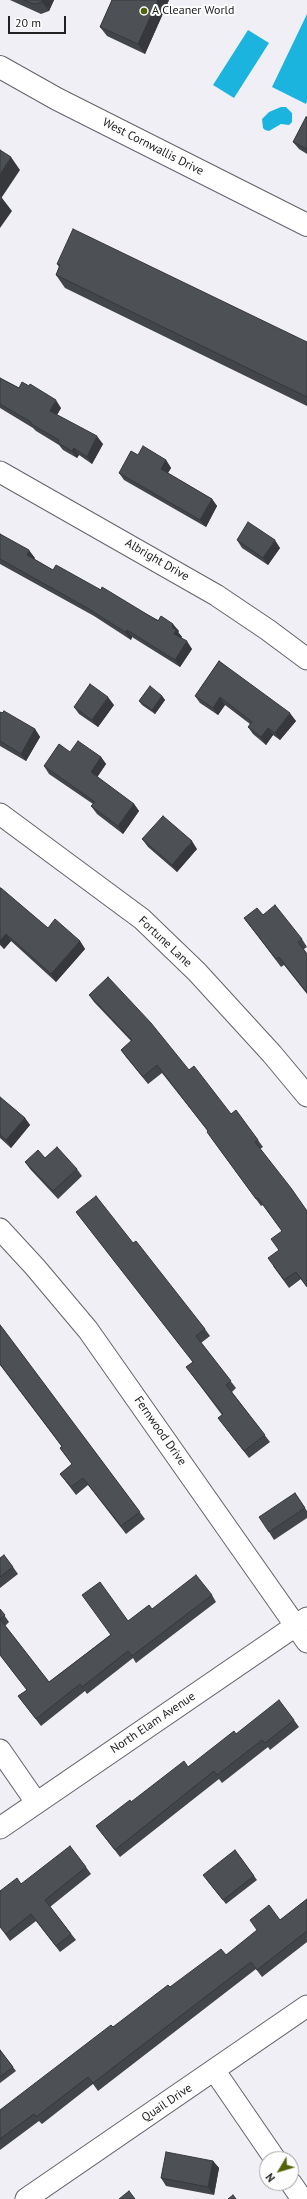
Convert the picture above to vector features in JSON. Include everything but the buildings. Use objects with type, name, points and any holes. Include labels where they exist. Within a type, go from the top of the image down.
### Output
[{"type":"street","name":"West Cornwallis Drive","points":[[0,67],[63,102],[307,225]]},
{"type":"street","name":"Albright Drive","points":[[0,472],[216,595],[268,630],[307,659]]},
{"type":"street","name":"Fortune Lane","points":[[0,814],[142,919],[197,972],[272,1054],[307,1096]]},
{"type":"street","name":"Fernwood Drive","points":[[0,1229],[35,1267],[88,1330],[304,1629]]},
{"type":"street","name":"North Elam Avenue","points":[[0,1828],[36,1802],[304,1629]]},
{"type":"street","points":[[0,1750],[36,1802]]},
{"type":"street","name":"Quail Drive","points":[[26,2199],[307,2006]]},
{"type":"street","points":[[214,2070],[269,2151]]},
{"type":"water","points":[[307,14],[307,101],[306,104],[272,87]]},
{"type":"water","points":[[248,30],[269,43],[234,98],[213,85]]},
{"type":"water","points":[[281,107],[286,107],[292,113],[292,122],[289,125],[281,124],[269,131],[265,130],[263,128],[262,119],[269,112]]},
{"type":"place","name":"A Cleaner World","points":[[144,11]]}]
